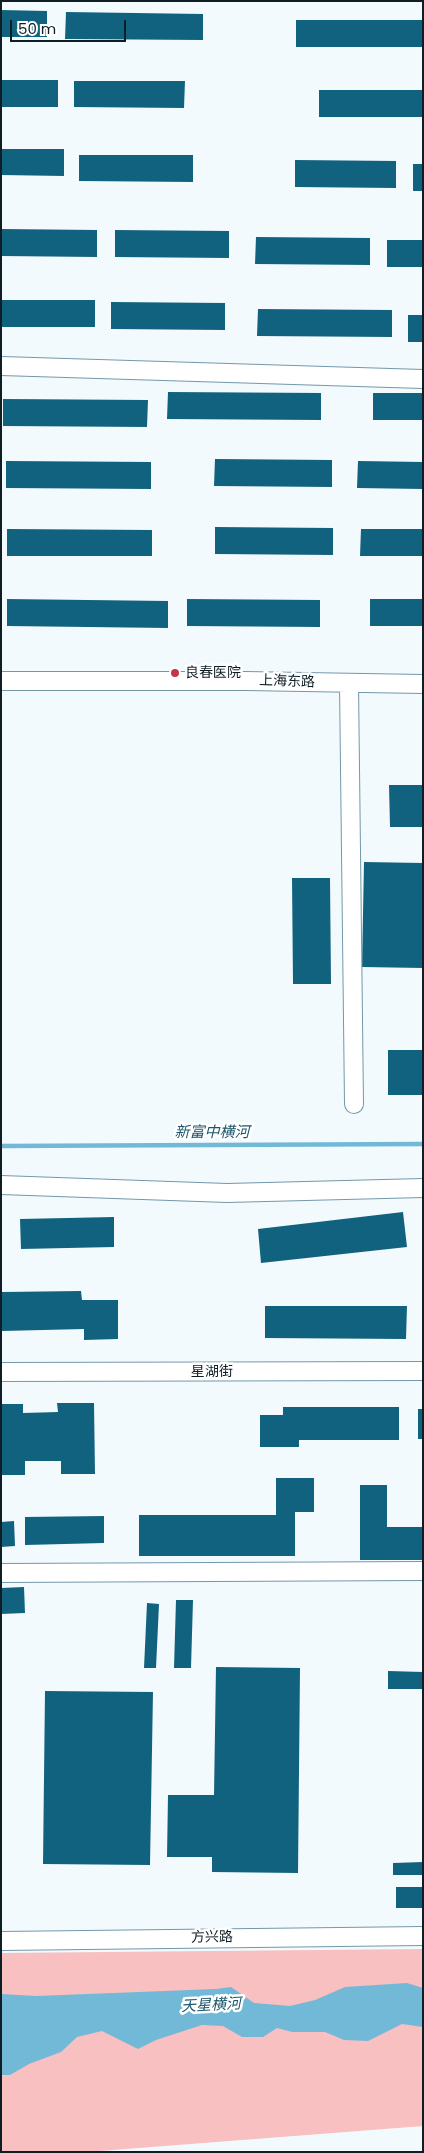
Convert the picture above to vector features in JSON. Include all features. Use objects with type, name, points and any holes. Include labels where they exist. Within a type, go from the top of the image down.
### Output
[{"type":"street","points":[[1,366],[423,379]]},
{"type":"street","name":"上海东路","points":[[1,682],[246,681],[423,684]]},
{"type":"street","points":[[350,684],[354,1104]]},
{"type":"street","points":[[1,1184],[227,1193],[423,1188]]},
{"type":"street","name":"星湖街","points":[[1,1372],[423,1371]]},
{"type":"street","points":[[1,1573],[423,1571]]},
{"type":"street","name":"方兴路","points":[[1,1941],[423,1936]]},
{"type":"shaded area","points":[[423,1949],[423,2126],[87,2152],[1,2152],[1,1953]]},
{"type":"water","name":"天星横河","points":[[407,1983],[423,1988],[423,2027],[402,2024],[368,2041],[344,2040],[325,2032],[292,2032],[277,2028],[263,2037],[242,2037],[223,2026],[202,2025],[156,2040],[138,2049],[102,2031],[77,2037],[61,2052],[29,2064],[10,2075],[1,2075],[1,1994],[36,1996],[231,1987],[254,2003],[290,2006],[315,2000],[345,1987]]},
{"type":"building","points":[[1,10],[47,11],[47,37],[1,37]]},
{"type":"building","points":[[66,12],[203,14],[203,40],[65,39]]},
{"type":"building","points":[[296,20],[423,20],[423,47],[296,47]]},
{"type":"building","points":[[1,80],[58,80],[58,107],[1,107]]},
{"type":"building","points":[[74,81],[185,81],[184,108],[74,107]]},
{"type":"building","points":[[319,90],[423,90],[423,117],[319,117]]},
{"type":"building","points":[[1,149],[64,149],[64,176],[1,175]]},
{"type":"building","points":[[79,155],[193,155],[193,182],[79,181]]},
{"type":"building","points":[[295,160],[396,161],[396,188],[295,187]]},
{"type":"building","points":[[413,164],[423,164],[423,191],[413,191]]},
{"type":"building","points":[[1,229],[97,230],[97,257],[1,256]]},
{"type":"building","points":[[115,230],[229,231],[229,258],[115,257]]},
{"type":"building","points":[[256,237],[370,238],[370,265],[255,264]]},
{"type":"building","points":[[387,240],[423,240],[423,267],[387,267]]},
{"type":"building","points":[[1,300],[95,300],[95,327],[1,327]]},
{"type":"building","points":[[111,302],[225,303],[225,330],[111,329]]},
{"type":"building","points":[[258,309],[392,310],[392,337],[257,336]]},
{"type":"building","points":[[408,315],[423,315],[423,342],[408,342]]},
{"type":"building","points":[[168,392],[321,393],[321,420],[167,419]]},
{"type":"building","points":[[373,393],[423,393],[423,420],[373,420]]},
{"type":"building","points":[[3,399],[148,400],[147,427],[3,426]]},
{"type":"building","points":[[215,459],[332,460],[332,487],[214,486]]},
{"type":"building","points":[[6,461],[151,462],[151,489],[6,488]]},
{"type":"building","points":[[358,461],[423,462],[423,489],[357,488]]},
{"type":"building","points":[[215,527],[333,528],[333,555],[215,554]]},
{"type":"building","points":[[7,529],[152,530],[152,556],[7,556]]},
{"type":"building","points":[[361,529],[423,529],[423,556],[360,556]]},
{"type":"building","points":[[7,599],[168,601],[168,628],[7,626]]},
{"type":"building","points":[[187,599],[320,600],[320,627],[187,626]]},
{"type":"building","points":[[370,599],[423,599],[423,626],[370,626]]},
{"type":"building","points":[[389,785],[423,785],[423,827],[390,827]]},
{"type":"building","points":[[364,862],[423,863],[423,968],[362,967]]},
{"type":"building","points":[[292,878],[330,878],[331,984],[293,984]]},
{"type":"building","points":[[388,1050],[423,1050],[423,1095],[388,1095]]},
{"type":"building","points":[[403,1212],[407,1247],[261,1263],[258,1229]]},
{"type":"building","points":[[114,1217],[114,1247],[21,1249],[20,1219]]},
{"type":"building","points":[[81,1291],[82,1300],[118,1300],[118,1339],[84,1340],[84,1329],[2,1331],[2,1292]]},
{"type":"building","points":[[265,1306],[407,1306],[406,1339],[265,1338]]},
{"type":"building","points":[[57,1403],[94,1403],[95,1474],[61,1474],[61,1461],[25,1461],[25,1475],[1,1475],[1,1404],[23,1404],[23,1413],[58,1412]]},
{"type":"building","points":[[283,1407],[399,1407],[399,1440],[299,1440],[299,1447],[260,1447],[260,1415],[283,1415]]},
{"type":"building","points":[[418,1409],[423,1409],[423,1439],[418,1439]]},
{"type":"building","points":[[276,1478],[314,1478],[314,1512],[295,1512],[295,1556],[139,1556],[139,1515],[276,1515]]},
{"type":"building","points":[[360,1485],[387,1485],[387,1527],[423,1527],[423,1560],[360,1560]]},
{"type":"building","points":[[104,1516],[104,1543],[25,1545],[25,1517]]},
{"type":"building","points":[[14,1521],[15,1546],[1,1547],[1,1522]]},
{"type":"building","points":[[24,1587],[25,1613],[1,1614],[1,1588]]},
{"type":"building","points":[[176,1600],[193,1600],[191,1668],[174,1668]]},
{"type":"building","points":[[147,1603],[159,1604],[156,1668],[144,1668]]},
{"type":"building","points":[[216,1667],[300,1668],[298,1873],[212,1872],[212,1857],[167,1857],[168,1795],[214,1795]]},
{"type":"building","points":[[388,1671],[423,1672],[423,1689],[388,1689]]},
{"type":"building","points":[[45,1691],[153,1692],[150,1865],[43,1864]]},
{"type":"building","points":[[423,1862],[423,1875],[393,1875],[393,1863]]},
{"type":"building","points":[[396,1887],[423,1887],[423,1908],[396,1908]]},
{"type":"waterway","name":"新富中横河","points":[[1,1146],[423,1144]]},
{"type":"place","name":"良春医院","points":[[175,673]]}]
